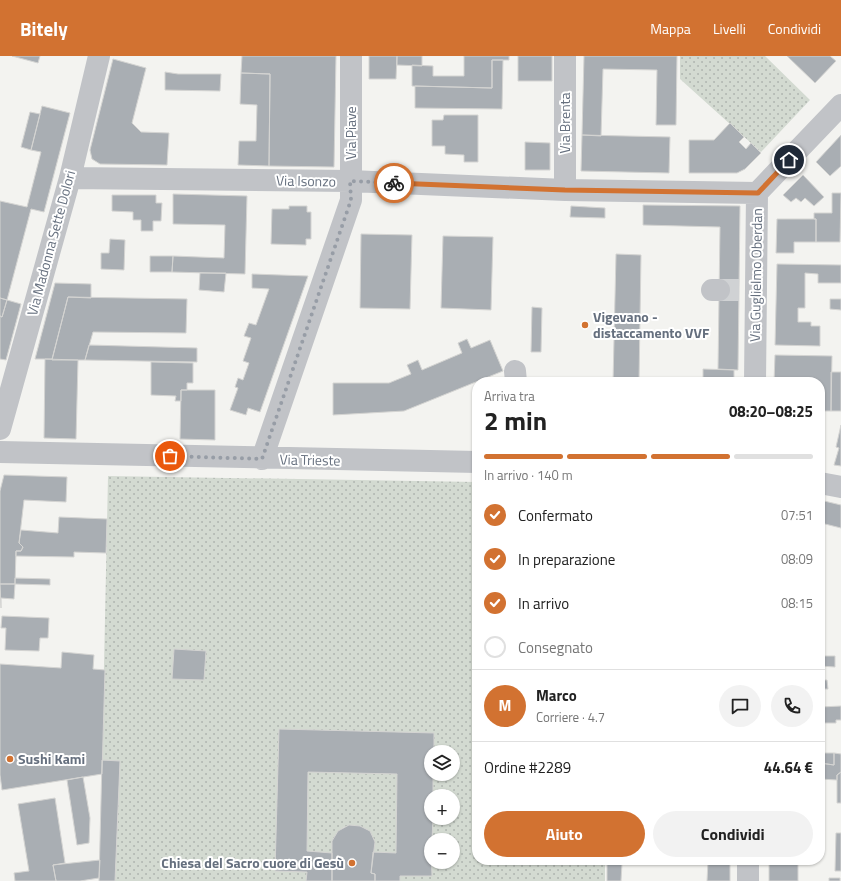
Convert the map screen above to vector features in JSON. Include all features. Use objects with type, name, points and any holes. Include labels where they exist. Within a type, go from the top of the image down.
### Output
[{"type":"street","name":"Via Madonna Sette Dolori","points":[[0,429],[7,374],[70,178],[99,56]]},
{"type":"street","name":"Via Piave","points":[[262,459],[351,200],[351,56]]},
{"type":"street","name":"Via Brenta","points":[[565,56],[565,190]]},
{"type":"street","name":"Via Guglielmo Oberdan","points":[[754,377],[732,290],[758,193],[841,105]]},
{"type":"street","name":"Via Isonzo","points":[[70,178],[350,181],[565,190],[758,193]]},
{"type":"street","name":"Via Trieste","points":[[0,452],[262,459],[472,462]]},
{"type":"street","points":[[825,483],[841,487]]},
{"type":"street","points":[[748,865],[748,881]]},
{"type":"shaded area","points":[[680,56],[765,56],[810,100],[761,152],[680,79]]},
{"type":"shaded area","points":[[108,476],[472,482],[472,865],[605,865],[605,881],[400,881],[400,876],[432,876],[432,869],[460,869],[460,833],[432,833],[433,825],[460,825],[460,789],[433,789],[433,781],[460,781],[460,745],[434,745],[434,733],[279,729],[275,871],[307,872],[306,881],[115,881],[120,761],[102,760]]},
{"type":"shaded area","points":[[308,772],[397,774],[396,853],[373,852],[370,831],[362,827],[355,826],[349,826],[339,831],[335,837],[332,853],[307,851]]},
{"type":"building","points":[[12,56],[40,56],[38,63]]},
{"type":"building","points":[[242,56],[336,56],[334,167],[269,166],[270,74],[241,73]]},
{"type":"building","points":[[369,56],[397,56],[396,79],[369,79]]},
{"type":"building","points":[[397,56],[422,56],[422,66],[397,65]]},
{"type":"building","points":[[464,56],[509,56],[509,60],[492,60],[492,88],[412,86],[412,65],[433,66],[433,76],[464,76]]},
{"type":"building","points":[[518,56],[552,56],[552,81],[518,81]]},
{"type":"building","points":[[584,56],[677,56],[676,125],[656,125],[657,70],[603,69],[601,136],[582,135]]},
{"type":"building","points":[[787,56],[830,56],[836,61],[815,83]]},
{"type":"building","points":[[113,59],[146,68],[132,123],[141,132],[169,133],[167,165],[100,164],[92,159],[90,150]]},
{"type":"building","points":[[492,60],[503,60],[502,109],[415,108],[415,86],[492,88]]},
{"type":"building","points":[[165,72],[178,74],[221,74],[220,91],[165,90]]},
{"type":"building","points":[[241,73],[270,74],[269,166],[238,165],[239,141],[256,141],[257,105],[240,104]]},
{"type":"building","points":[[42,106],[70,113],[44,212],[31,209],[7,300],[0,298],[0,201],[27,207],[41,152],[31,150]]},
{"type":"building","points":[[30,112],[40,114],[31,150],[21,147]]},
{"type":"building","points":[[444,115],[478,115],[478,162],[464,162],[464,155],[445,154],[445,146],[432,146],[432,120],[443,120]]},
{"type":"building","points":[[730,123],[744,137],[739,142],[746,149],[751,143],[761,153],[745,169],[737,173],[689,173],[689,140],[714,140]]},
{"type":"building","points":[[582,135],[670,137],[669,173],[581,171]]},
{"type":"building","points":[[841,135],[841,166],[830,176],[816,162]]},
{"type":"building","points":[[525,142],[550,143],[550,170],[525,170]]},
{"type":"building","points":[[803,175],[824,197],[814,206],[805,198],[801,202],[796,198],[791,202],[783,195]]},
{"type":"building","points":[[832,193],[841,193],[840,242],[816,242],[816,219],[814,219],[814,213],[832,213]]},
{"type":"building","points":[[173,194],[247,196],[245,274],[172,272],[173,256],[224,258],[225,225],[173,224]]},
{"type":"building","points":[[112,195],[156,195],[156,203],[162,203],[161,221],[153,221],[153,231],[141,231],[141,220],[133,220],[133,212],[112,211]]},
{"type":"building","points":[[643,205],[740,206],[738,370],[718,369],[720,227],[643,225]]},
{"type":"building","points":[[289,206],[307,206],[307,212],[311,212],[311,239],[306,239],[306,245],[271,244],[272,209],[289,209]]},
{"type":"building","points":[[571,206],[605,208],[605,218],[570,217]]},
{"type":"building","points":[[777,219],[816,219],[816,242],[794,242],[794,253],[776,253]]},
{"type":"building","points":[[361,234],[412,235],[410,309],[360,308]]},
{"type":"building","points":[[443,236],[493,237],[491,310],[441,308]]},
{"type":"building","points":[[110,239],[125,240],[124,270],[101,269],[101,253],[109,253]]},
{"type":"building","points":[[616,254],[641,255],[639,377],[613,377]]},
{"type":"building","points":[[150,256],[173,256],[172,272],[150,272]]},
{"type":"building","points":[[777,264],[841,265],[841,283],[818,283],[818,274],[805,273],[805,308],[798,308],[798,322],[811,322],[811,326],[820,326],[820,346],[775,345]]},
{"type":"building","points":[[200,273],[226,273],[224,292],[199,290]]},
{"type":"building","points":[[252,274],[308,276],[260,412],[248,408],[246,415],[230,410],[238,388],[235,387],[238,378],[243,380],[249,363],[243,361],[251,338],[244,336],[249,323],[256,325],[269,289],[252,288]]},
{"type":"building","points":[[55,283],[91,284],[91,298],[68,297],[52,359],[35,359]]},
{"type":"building","points":[[68,297],[187,299],[186,333],[93,332],[85,360],[52,360]]},
{"type":"building","points":[[0,298],[7,300],[2,317],[0,316]]},
{"type":"building","points":[[830,299],[841,299],[841,310],[830,309]]},
{"type":"building","points":[[7,300],[21,304],[6,360],[0,359],[0,316],[2,317]]},
{"type":"building","points":[[532,307],[542,308],[541,352],[531,352]]},
{"type":"building","points":[[467,339],[471,348],[490,340],[503,371],[488,377],[472,377],[472,384],[404,411],[333,415],[333,383],[389,383],[411,374],[407,365],[418,360],[422,370],[462,353],[458,343]]},
{"type":"building","points":[[89,345],[197,348],[197,362],[85,360]]},
{"type":"building","points":[[775,355],[832,356],[831,411],[825,411],[825,377],[774,377]]},
{"type":"building","points":[[45,359],[78,360],[76,439],[44,438]]},
{"type":"building","points":[[151,362],[193,363],[193,383],[187,383],[187,390],[181,390],[181,401],[175,401],[176,396],[151,395]]},
{"type":"building","points":[[703,369],[734,370],[734,377],[703,377]]},
{"type":"building","points":[[831,372],[841,372],[841,411],[831,411]]},
{"type":"building","points":[[181,390],[215,390],[215,440],[180,439]]},
{"type":"building","points":[[841,425],[841,466],[834,465],[839,448],[836,447]]},
{"type":"building","points":[[4,475],[67,477],[66,502],[24,500],[19,543],[23,547],[21,551],[16,551],[15,584],[0,584],[0,491]]},
{"type":"building","points":[[825,501],[841,505],[841,528],[825,524]]},
{"type":"building","points":[[59,517],[107,519],[106,553],[74,552],[74,557],[16,556],[16,551],[21,551],[23,547],[19,543],[21,530],[58,533]]},
{"type":"building","points":[[15,578],[50,579],[50,585],[15,584]]},
{"type":"building","points":[[0,584],[15,584],[14,599],[1,598],[1,608]]},
{"type":"building","points":[[2,616],[49,618],[48,638],[40,638],[39,651],[5,650],[6,628],[1,628]]},
{"type":"building","points":[[174,649],[206,651],[204,680],[172,679]]},
{"type":"building","points":[[62,652],[94,655],[93,669],[105,670],[102,774],[2,790],[0,775],[0,664],[61,668]]},
{"type":"building","points":[[825,656],[835,656],[835,667],[825,666]]},
{"type":"building","points":[[825,680],[827,680],[828,689],[825,689]]},
{"type":"building","points":[[841,706],[841,720],[836,720],[836,723],[825,723],[825,707]]},
{"type":"building","points":[[279,729],[434,733],[434,745],[424,745],[424,781],[433,781],[433,789],[424,789],[424,825],[433,825],[432,833],[424,833],[424,869],[432,869],[432,876],[400,876],[400,881],[375,881],[375,874],[371,873],[373,852],[396,853],[397,774],[308,772],[307,851],[332,853],[332,881],[306,881],[307,872],[275,871]]},
{"type":"building","points":[[825,753],[834,753],[834,765],[825,764]]},
{"type":"building","points":[[834,753],[841,754],[841,772],[837,775],[837,780],[825,779],[825,764],[834,765]]},
{"type":"building","points":[[102,760],[120,761],[115,881],[99,881]]},
{"type":"building","points":[[841,772],[841,803],[837,803],[837,775]]},
{"type":"building","points":[[83,777],[90,818],[89,843],[77,845],[67,780]]},
{"type":"building","points":[[55,798],[65,863],[53,865],[56,881],[15,881],[14,873],[29,871],[18,804]]},
{"type":"building","name":"Chiesa del Sacro cuore di Gesù","points":[[349,825],[360,826],[370,831],[375,842],[371,873],[375,874],[375,881],[332,881],[332,841],[338,831]]},
{"type":"building","points":[[836,833],[841,833],[841,871],[835,871]]},
{"type":"building","points":[[100,860],[99,878],[80,881],[56,881],[53,865]]},
{"type":"building","points":[[607,865],[622,865],[621,881],[607,881]]},
{"type":"building","points":[[708,865],[730,865],[730,881],[707,881]]},
{"type":"building","points":[[769,865],[798,865],[798,881],[769,881]]},
{"type":"building","points":[[829,878],[840,878],[840,881],[829,881]]},
{"type":"tunnel","points":[[719,290],[739,290]]},
{"type":"way so far","points":[[170,456],[262,459],[351,200],[350,181],[394,183]]},
{"type":"place","name":"Vigevano - distaccamento VVF","points":[[585,325]]},
{"type":"place","name":"Sushi Kami","points":[[10,759]]},
{"type":"place","name":"Chiesa del Sacro cuore di Gesù","points":[[352,863]]},
{"type":"route","points":[[394,183],[565,190],[758,193],[789,160]]}]
